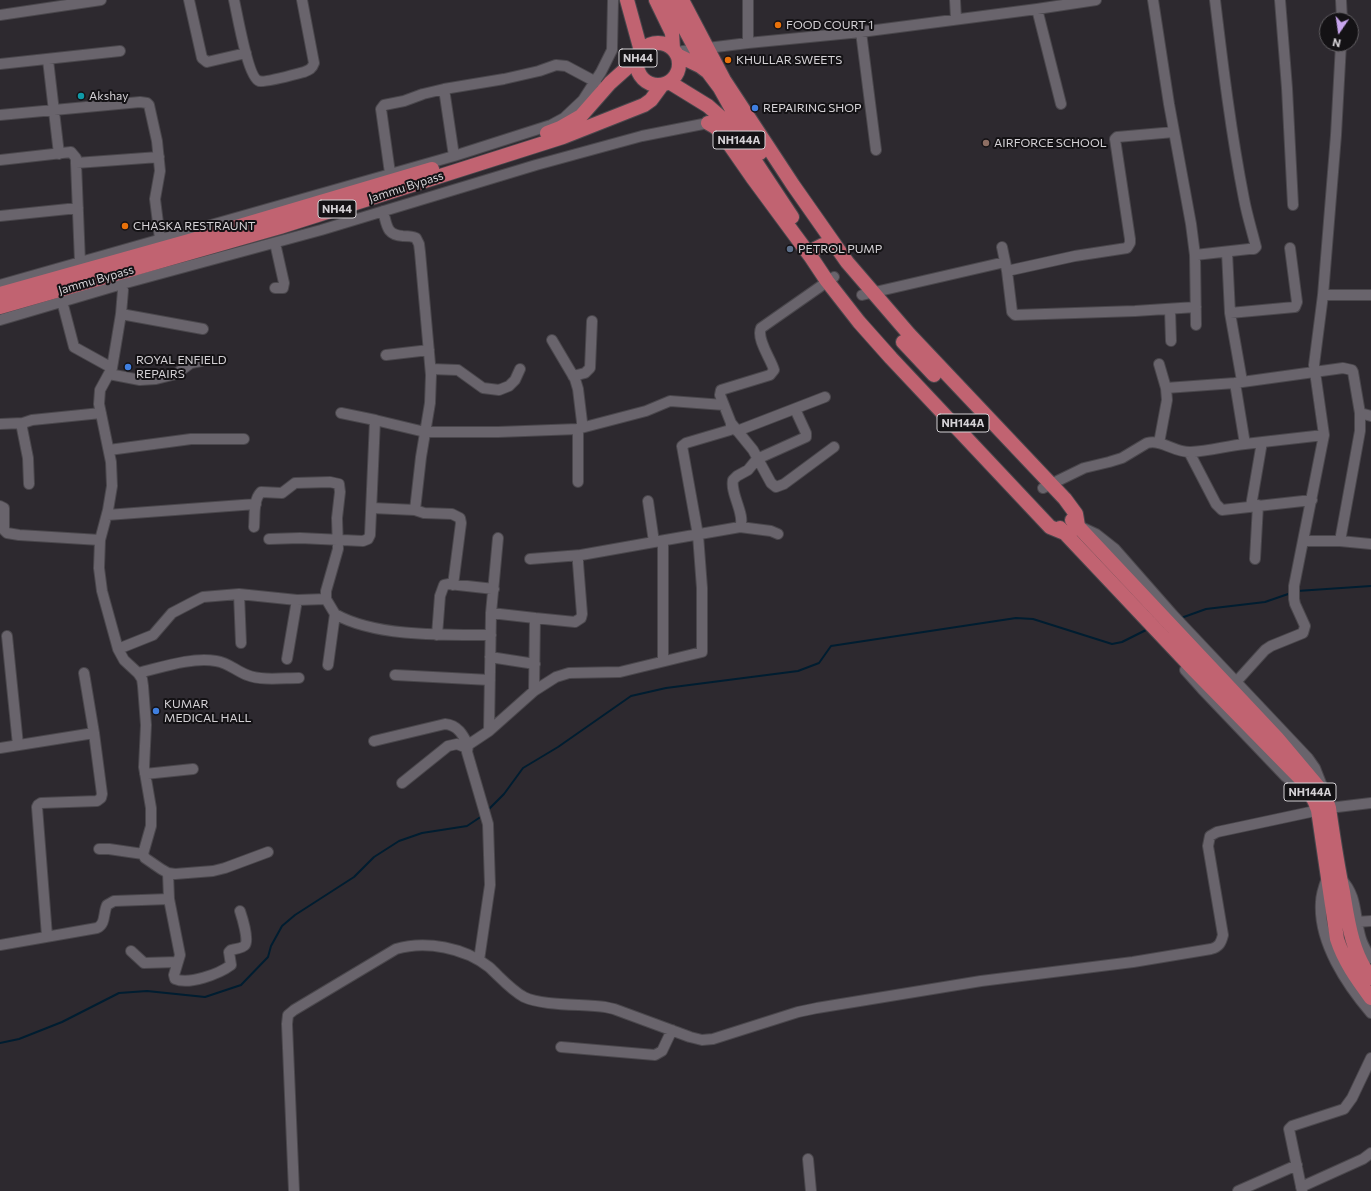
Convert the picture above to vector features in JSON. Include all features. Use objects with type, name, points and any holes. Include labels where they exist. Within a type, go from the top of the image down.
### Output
[{"type":"highway","name":"NH44","points":[[627,0],[640,55]]},
{"type":"highway","name":"NH44","points":[[656,0],[672,33],[675,52],[680,63],[679,69],[677,75],[666,84],[655,85],[648,83],[638,72],[637,65],[640,55],[646,46],[660,43],[667,45],[675,52]]},
{"type":"highway","points":[[669,0],[854,276]]},
{"type":"highway","points":[[682,0],[702,48],[708,72]]},
{"type":"highway","name":"NH144A","points":[[675,52],[708,72],[717,84],[789,203],[819,247],[830,279],[1028,494],[1072,530],[1179,627],[1230,689],[1277,738],[1320,789],[1324,805],[1334,876],[1337,939],[1341,952],[1371,998]]},
{"type":"highway","name":"Jammu Bypass","points":[[0,294],[196,239],[530,139],[560,128],[581,116],[610,83],[640,55]]},
{"type":"highway","name":"Jammu Bypass","points":[[0,307],[122,282],[280,227],[563,137],[644,105],[651,100],[666,84]]},
{"type":"highway","name":"NH144A","points":[[666,84],[708,106],[724,120],[789,203]]},
{"type":"highway","points":[[708,123],[720,131],[811,257],[830,279]]},
{"type":"highway","points":[[785,222],[793,185]]},
{"type":"highway","name":"NH144A","points":[[819,247],[854,276],[919,360],[1047,486],[1072,530],[1145,622],[1308,789],[1314,798],[1324,805]]},
{"type":"highway","name":"NH144A","points":[[1334,876],[1356,954],[1371,978]]},
{"type":"street","points":[[0,15],[101,0]]},
{"type":"street","points":[[189,0],[202,58],[204,61],[207,62],[246,53]]},
{"type":"street","points":[[234,0],[246,53],[253,76],[259,81],[310,70],[314,63],[302,0]]},
{"type":"street","points":[[0,285],[454,156],[551,126],[564,118],[583,100],[596,82],[612,50],[613,0]]},
{"type":"street","points":[[748,0],[748,43]]},
{"type":"street","points":[[955,0],[956,19]]},
{"type":"street","points":[[675,52],[861,32],[1096,0]]},
{"type":"street","points":[[1153,0],[1174,132],[1191,224],[1195,255],[1196,325]]},
{"type":"street","points":[[1195,255],[1254,249],[1256,246],[1244,200],[1234,143],[1215,0]]},
{"type":"street","points":[[1280,0],[1287,88],[1293,205]]},
{"type":"street","points":[[1341,0],[1342,12]]},
{"type":"street","points":[[1037,9],[1061,104]]},
{"type":"street","points":[[861,32],[876,150]]},
{"type":"street","points":[[0,64],[120,51]]},
{"type":"street","points":[[1237,681],[1265,650],[1271,646],[1303,633],[1305,626],[1294,599],[1294,586],[1324,435],[1314,373],[1323,295],[1336,135],[1341,52]]},
{"type":"street","points":[[48,60],[59,154]]},
{"type":"street","points":[[390,173],[380,109],[384,105],[404,101],[423,94],[444,89],[504,79],[562,64],[596,82]]},
{"type":"street","points":[[444,89],[454,156]]},
{"type":"street","points":[[0,115],[140,102],[147,103],[149,105],[159,156],[160,172],[155,199],[160,239]]},
{"type":"street","points":[[0,320],[122,282],[275,243],[536,165],[642,136],[708,123]]},
{"type":"street","points":[[867,293],[1006,267],[1127,248],[1130,243],[1130,239],[1115,139],[1117,137],[1174,132]]},
{"type":"street","points":[[0,160],[72,152],[76,158],[80,262]]},
{"type":"street","points":[[76,163],[159,156]]},
{"type":"street","points":[[0,216],[78,208]]},
{"type":"street","points":[[383,211],[387,226],[391,233],[397,236],[416,238],[419,244],[431,369],[430,402],[421,457],[415,510]]},
{"type":"street","points":[[275,243],[284,283],[284,288],[275,288]]},
{"type":"street","points":[[1002,248],[1012,312],[1018,316],[1196,308]]},
{"type":"street","points":[[1230,313],[1295,307],[1297,302],[1290,248]]},
{"type":"street","points":[[1227,252],[1230,313],[1245,444]]},
{"type":"street","points":[[830,279],[761,328],[760,335],[773,367],[773,373],[721,390],[720,395],[731,423],[752,450],[771,483],[776,487],[784,484],[834,447]]},
{"type":"street","points":[[0,325],[63,306],[122,282]]},
{"type":"street","points":[[122,282],[122,314],[111,371],[100,390],[100,414],[109,450],[112,486],[107,515],[100,540],[99,568],[102,591],[118,649],[124,660],[138,673],[142,679],[146,725],[144,767],[151,808],[151,826],[143,854]]},
{"type":"street","points":[[1323,295],[1371,295]]},
{"type":"street","points":[[63,306],[74,347],[111,371],[140,380],[156,379],[176,374],[191,363],[201,361]]},
{"type":"street","points":[[1170,309],[1171,341]]},
{"type":"street","points":[[122,314],[203,329]]},
{"type":"street","points":[[572,376],[585,373],[590,368],[592,321]]},
{"type":"street","points":[[552,340],[572,376],[580,396],[582,422],[579,429],[578,482]]},
{"type":"street","points":[[386,355],[429,350]]},
{"type":"street","points":[[1159,364],[1166,388],[1166,400],[1159,443]]},
{"type":"street","points":[[1166,388],[1239,382],[1344,368],[1352,370],[1360,412],[1358,440],[1340,541]]},
{"type":"street","points":[[431,369],[458,370],[483,388],[499,390],[509,386],[515,380],[520,369]]},
{"type":"street","points":[[737,431],[825,397]]},
{"type":"street","points":[[341,413],[425,432],[498,432],[579,429],[646,411],[670,401],[724,405]]},
{"type":"street","points":[[740,527],[741,520],[732,486],[733,480],[748,470],[757,459],[806,437],[795,409]]},
{"type":"street","points":[[1360,412],[1371,416]]},
{"type":"street","points":[[0,424],[23,423],[32,420],[100,414]]},
{"type":"street","points":[[270,539],[300,538],[363,541],[368,539],[371,531],[375,420]]},
{"type":"street","points":[[23,423],[22,428],[28,458],[29,484]]},
{"type":"street","points":[[468,747],[489,731],[534,691],[556,677],[562,675],[620,672],[663,660],[702,652],[702,588],[698,535],[682,446],[686,443],[727,432],[731,427],[731,423]]},
{"type":"street","points":[[1047,486],[1084,468],[1122,458],[1147,443],[1152,442],[1159,443],[1178,451],[1189,452],[1324,435]]},
{"type":"street","points":[[109,450],[191,439],[244,439]]},
{"type":"street","points":[[1255,559],[1254,506],[1262,442]]},
{"type":"street","points":[[1189,452],[1219,508],[1225,510],[1312,500]]},
{"type":"street","points":[[254,527],[257,497],[261,492],[282,493],[295,483],[336,482],[340,486],[337,518],[337,557],[326,592],[326,599],[334,614],[328,665]]},
{"type":"street","points":[[648,501],[658,542],[663,660]]},
{"type":"street","points":[[107,515],[256,504]]},
{"type":"street","points":[[0,506],[4,508],[4,530],[7,533],[100,540]]},
{"type":"street","points":[[372,508],[415,510],[424,513],[452,514],[460,518],[461,523],[453,585]]},
{"type":"street","points":[[530,559],[581,555],[740,527],[771,531],[778,534]]},
{"type":"street","points":[[489,731],[491,613],[498,538]]},
{"type":"street","points":[[1303,541],[1340,541],[1371,544]]},
{"type":"street","points":[[491,613],[575,622],[581,618],[582,614],[578,563],[578,557],[581,555]]},
{"type":"street","points":[[437,635],[438,605],[442,588],[446,584],[494,589]]},
{"type":"street","points":[[118,649],[153,635],[172,613],[195,600],[203,598],[239,594],[297,600],[326,599]]},
{"type":"street","points":[[239,594],[241,642]]},
{"type":"street","points":[[287,659],[297,600]]},
{"type":"street","points":[[334,614],[342,618],[377,628],[437,635],[491,635]]},
{"type":"street","points":[[534,691],[535,618]]},
{"type":"street","points":[[1179,627],[1237,681],[1308,758],[1320,778],[1324,805]]},
{"type":"street","points":[[7,636],[18,745]]},
{"type":"street","points":[[490,657],[534,664]]},
{"type":"street","points":[[138,673],[180,663],[215,661],[229,664],[250,676],[299,678]]},
{"type":"street","points":[[47,936],[37,807],[41,804],[98,801],[102,794],[84,673]]},
{"type":"street","points":[[395,675],[490,680]]},
{"type":"street","points":[[374,741],[450,724],[459,730],[468,747],[467,752],[486,817],[489,836],[490,886],[479,960]]},
{"type":"street","points":[[0,748],[94,733]]},
{"type":"street","points":[[402,783],[448,746],[457,744],[468,747]]},
{"type":"street","points":[[145,774],[193,769]]},
{"type":"street","points":[[294,1191],[287,1024],[288,1015],[290,1012],[396,949],[418,945],[446,948],[468,954],[479,960],[518,992],[531,999],[551,1003],[592,1005],[610,1008],[690,1037],[702,1040],[713,1039],[798,1012],[816,1008],[981,981],[1133,962],[1217,947],[1221,943],[1223,935],[1208,846],[1210,836],[1217,832],[1324,805],[1371,803]]},
{"type":"street","points":[[99,850],[113,850],[143,854],[145,858],[168,873],[175,874],[213,871],[268,852]]},
{"type":"street","points":[[168,873],[169,899],[179,950],[178,962],[174,977],[178,980],[186,982],[206,977],[222,971],[231,965],[231,950],[245,946],[246,944],[247,938],[240,911]]},
{"type":"street","points":[[1370,955],[1361,939],[1356,922],[1352,894],[1348,886],[1334,876],[1321,902],[1324,931],[1330,949],[1342,974],[1371,1014]]},
{"type":"street","points":[[0,945],[97,928],[103,923],[107,905],[114,902],[169,899]]},
{"type":"street","points":[[1356,922],[1371,921]]},
{"type":"street","points":[[131,951],[144,963],[178,962]]},
{"type":"street","points":[[562,1047],[655,1055],[662,1051],[672,1030]]},
{"type":"street","points":[[1371,1058],[1352,1098],[1344,1108],[1338,1112],[1292,1126],[1289,1129],[1302,1189],[1363,1159],[1371,1153]]},
{"type":"street","points":[[808,1159],[811,1191]]},
{"type":"street","points":[[1238,1191],[1297,1165]]},
{"type":"waterway","points":[[1297,591],[1371,586]]},
{"type":"waterway","points":[[1181,618],[1206,609],[1265,602],[1291,593]]},
{"type":"waterway","points":[[488,810],[504,794],[523,768],[558,747],[631,696],[666,688],[798,671],[819,663],[831,646],[1016,618],[1033,619],[1112,644],[1122,642],[1148,629]]},
{"type":"waterway","points":[[0,1043],[19,1039],[62,1022],[119,993],[147,991],[205,997],[241,985],[268,957],[271,946],[282,926],[295,915],[354,877],[374,857],[399,841],[422,833],[467,826],[482,816]]},
{"type":"place","name":"FOOD COURT 1","points":[[778,25]]},
{"type":"place","name":"KHULLAR SWEETS","points":[[728,60]]},
{"type":"place","name":"Akshay","points":[[81,96]]},
{"type":"place","name":"REPAIRING SHOP","points":[[755,108]]},
{"type":"place","name":"AIRFORCE SCHOOL","points":[[986,143]]},
{"type":"place","name":"CHASKA RESTRAUNT","points":[[125,226]]},
{"type":"place","name":"PETROL PUMP","points":[[790,249]]},
{"type":"place","name":"ROYAL ENFIELD REPAIRS","points":[[128,367]]},
{"type":"place","name":"KUMAR MEDICAL HALL","points":[[156,711]]}]
